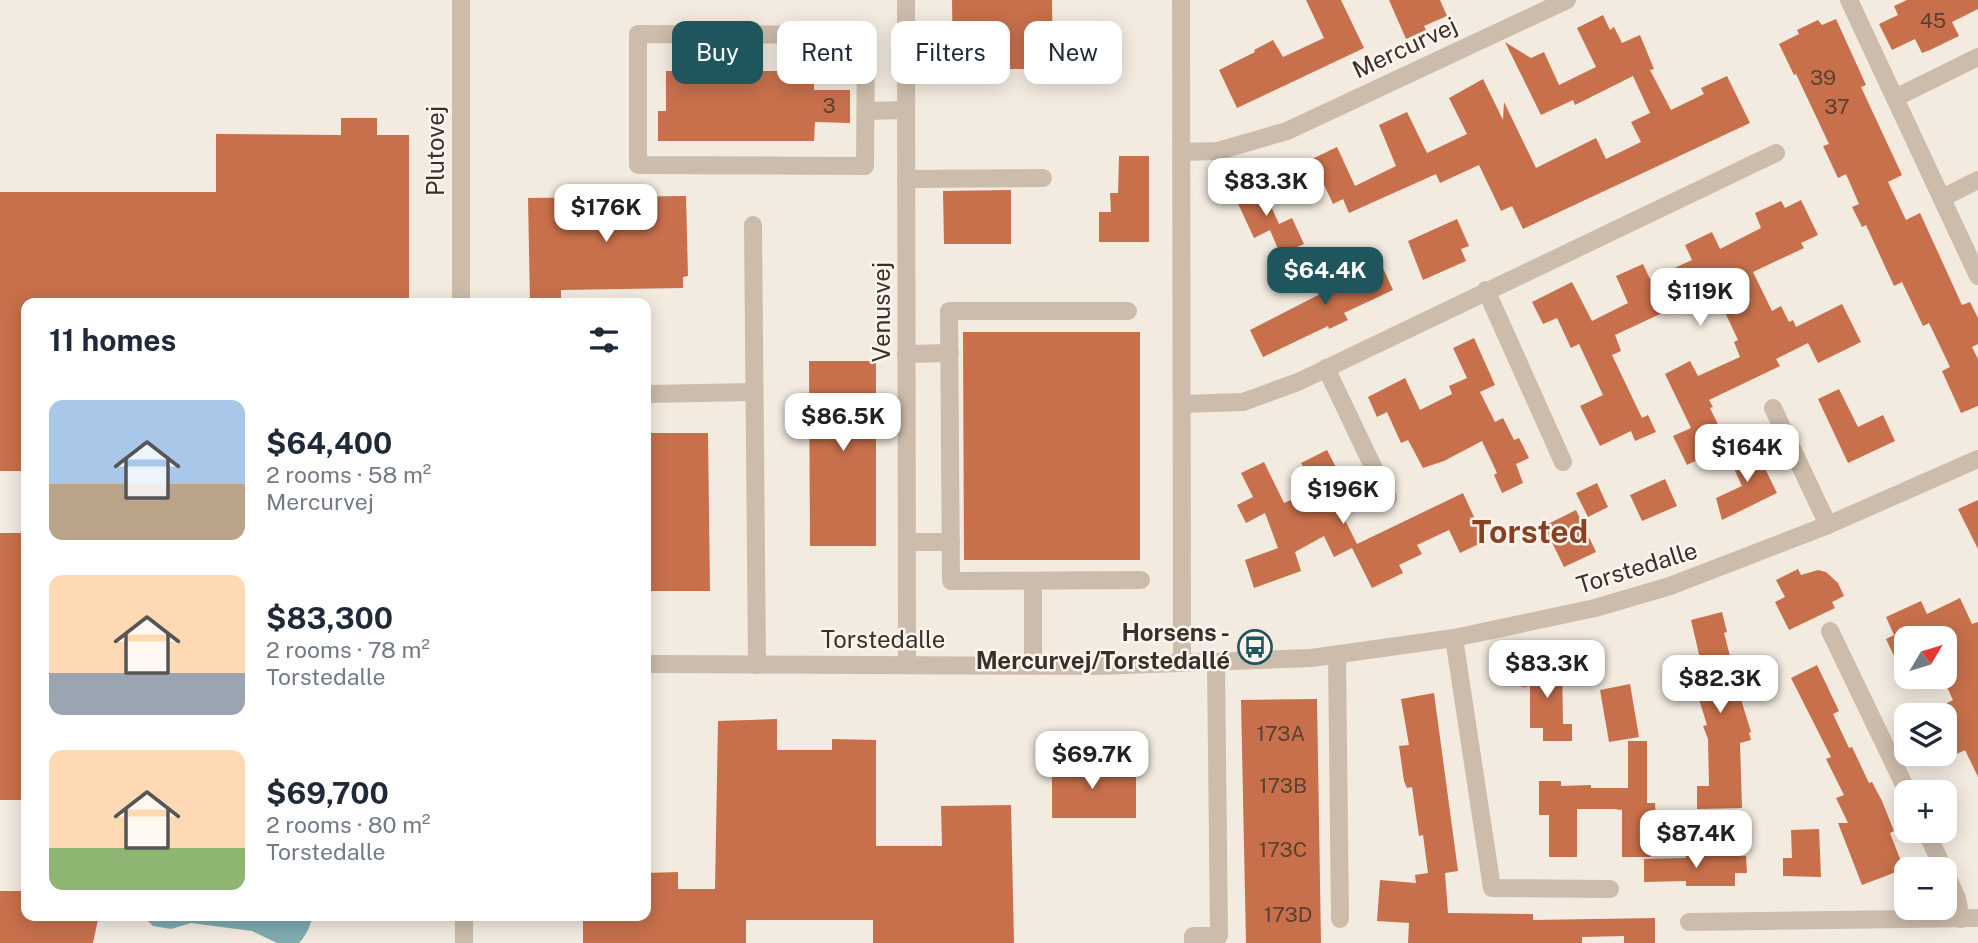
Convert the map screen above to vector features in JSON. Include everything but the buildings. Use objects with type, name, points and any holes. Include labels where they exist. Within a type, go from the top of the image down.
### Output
[{"type":"street","name":"Plutovej","points":[[461,0],[461,298]]},
{"type":"street","name":"Venusvej","points":[[906,0],[907,665]]},
{"type":"street","points":[[1181,0],[1182,663]]},
{"type":"street","name":"Mercurvej","points":[[1181,152],[1218,151],[1287,131],[1567,0]]},
{"type":"street","points":[[1849,0],[1978,276]]},
{"type":"street","points":[[639,34],[866,35],[866,111],[865,166],[638,165],[639,34]]},
{"type":"street","points":[[1895,97],[1978,57]]},
{"type":"street","points":[[866,111],[906,110]]},
{"type":"street","points":[[1182,404],[1243,402],[1298,382],[1776,153]]},
{"type":"street","points":[[906,179],[1043,178]]},
{"type":"street","points":[[1942,198],[1978,180]]},
{"type":"street","points":[[753,225],[757,665]]},
{"type":"street","points":[[1486,290],[1563,462]]},
{"type":"street","points":[[1128,311],[949,311],[951,581],[1141,580]]},
{"type":"street","points":[[906,354],[950,353]]},
{"type":"street","points":[[1326,368],[1388,498]]},
{"type":"street","points":[[651,394],[754,392]]},
{"type":"street","points":[[1773,408],[1828,525]]},
{"type":"street","name":"Torstedalle","points":[[651,664],[1033,666],[1216,662],[1337,655],[1454,638],[1595,608],[1670,586],[1828,525],[1978,459]]},
{"type":"street","points":[[907,542],[951,542]]},
{"type":"street","points":[[1033,581],[1033,666]]},
{"type":"street","points":[[1830,631],[1902,780]]},
{"type":"street","points":[[1454,638],[1492,888],[1610,889]]},
{"type":"street","points":[[1337,655],[1340,919]]},
{"type":"street","points":[[1194,943],[1193,936],[1219,936],[1216,662]]},
{"type":"street","points":[[1957,896],[1970,918]]},
{"type":"street","points":[[1689,922],[1970,918]]},
{"type":"street","points":[[464,921],[464,943]]},
{"type":"water","points":[[148,921],[311,921],[299,943],[277,943],[252,931],[191,923],[171,929],[153,926]]},
{"type":"place","name":"Horsens - Mercurvej/Torstedallé","points":[[1255,647]]},
{"type":"district","name":"Torsted","points":[[1530,532]]}]
